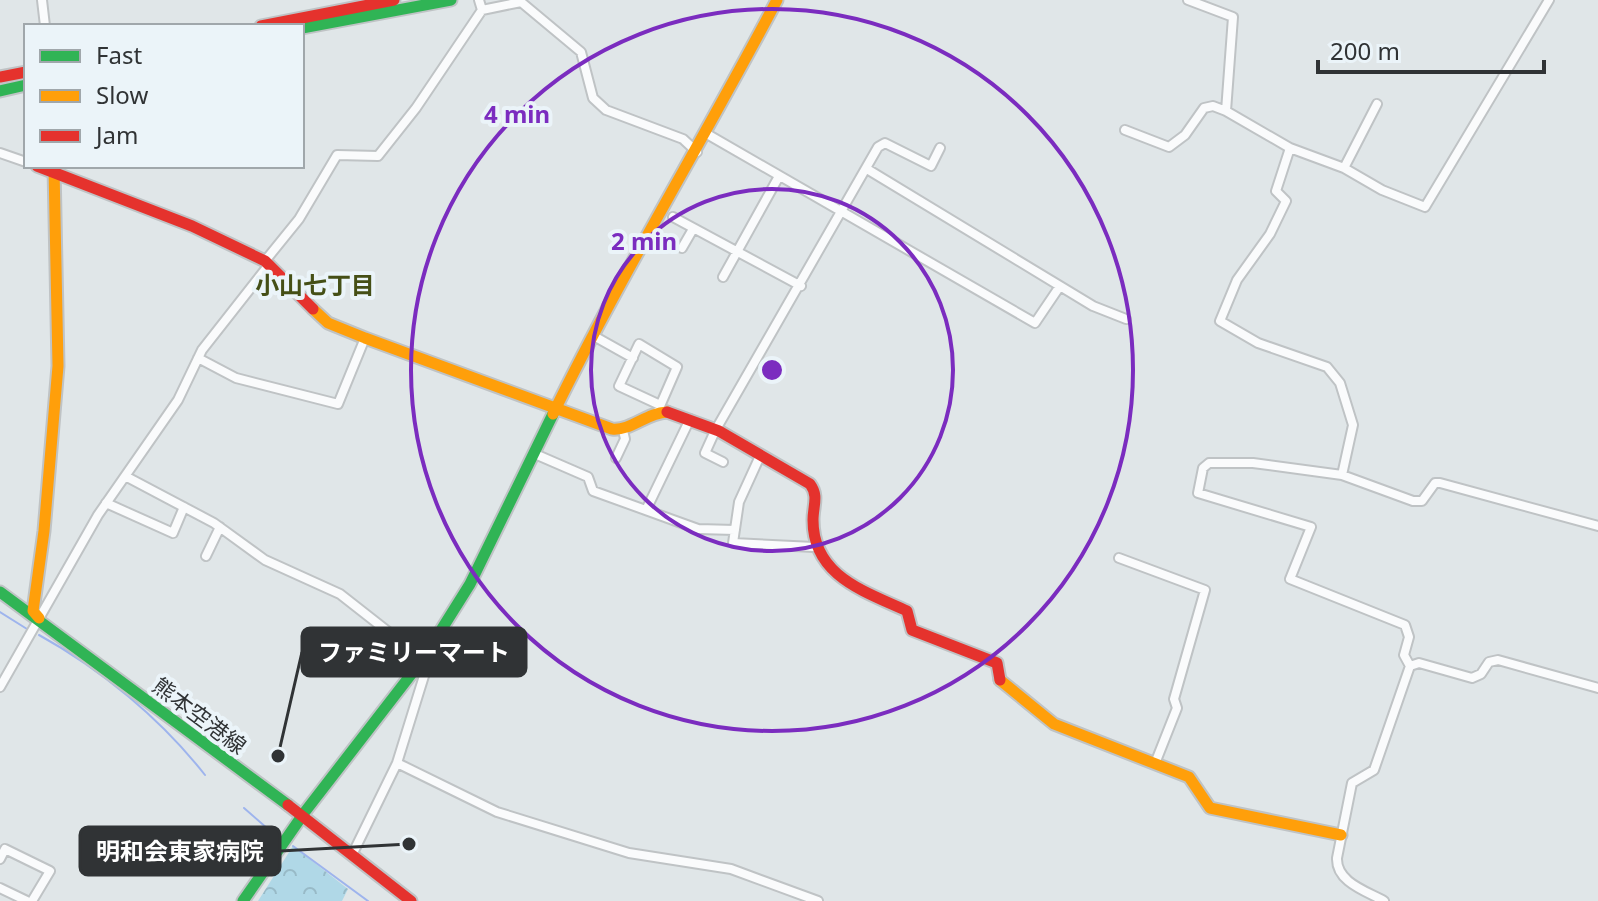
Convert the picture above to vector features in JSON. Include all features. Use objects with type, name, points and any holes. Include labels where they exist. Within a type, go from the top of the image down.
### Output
[{"type":"street","points":[[42,0],[45,24]]},
{"type":"street","points":[[271,24],[394,0]]},
{"type":"street","points":[[304,28],[451,0]]},
{"type":"street","points":[[479,0],[482,10]]},
{"type":"street","points":[[243,901],[303,814],[423,659],[470,584],[592,335],[707,134],[777,0]]},
{"type":"street","points":[[1188,0],[1233,17],[1226,111]]},
{"type":"street","points":[[1125,130],[1174,146],[1204,108],[1213,106],[1290,148],[1344,168],[1382,190],[1425,207],[1549,0]]},
{"type":"street","points":[[0,687],[106,503],[178,400],[198,358],[299,219],[337,155],[378,156],[416,108],[482,10],[521,2],[581,52],[593,98],[606,110],[683,139],[697,152]]},
{"type":"street","points":[[0,77],[24,72]]},
{"type":"street","points":[[0,91],[24,85]]},
{"type":"street","points":[[1344,168],[1377,104]]},
{"type":"street","points":[[707,134],[778,178],[1035,323],[1060,286]]},
{"type":"street","points":[[723,462],[705,453],[715,431],[801,286],[878,147],[885,143],[931,166],[940,148]]},
{"type":"street","points":[[1290,148],[1276,191],[1286,201],[1270,234],[1237,280],[1220,321],[1258,343],[1327,367],[1340,383],[1353,425],[1342,475]]},
{"type":"street","points":[[0,153],[24,161]]},
{"type":"street","points":[[40,620],[33,611],[58,366],[54,169],[192,226],[267,263],[328,323],[555,409],[623,430]]},
{"type":"street","points":[[867,169],[937,215],[1093,306],[1126,319]]},
{"type":"street","points":[[723,277],[778,178]]},
{"type":"street","points":[[673,217],[736,254],[801,286]]},
{"type":"street","points":[[682,248],[693,229]]},
{"type":"street","points":[[592,335],[633,358]]},
{"type":"street","points":[[198,358],[236,378],[338,404],[365,338]]},
{"type":"street","points":[[623,430],[640,416],[658,409],[677,367],[639,344],[619,386],[658,409],[715,431],[810,484],[816,492],[811,524],[814,547],[828,569],[844,581],[907,611],[912,630],[997,663],[1001,682],[1054,724],[1156,761],[1189,777],[1210,808],[1341,835]]},
{"type":"street","points":[[646,510],[690,419]]},
{"type":"street","points":[[616,458],[625,439],[623,430]]},
{"type":"street","points":[[535,454],[588,477],[593,491],[698,529],[735,530]]},
{"type":"street","points":[[760,456],[739,502],[733,543],[814,547]]},
{"type":"street","points":[[1384,901],[1344,878],[1336,869],[1352,783],[1374,770],[1410,666],[1404,655],[1409,637],[1405,625],[1290,579],[1311,527],[1198,493],[1203,468],[1209,463],[1253,463],[1342,475],[1413,501],[1422,501],[1435,483],[1440,483],[1598,526]]},
{"type":"street","points":[[127,477],[220,527],[265,560],[340,594],[428,663],[397,763],[353,853]]},
{"type":"street","points":[[106,503],[173,533],[184,507]]},
{"type":"street","points":[[206,556],[220,527]]},
{"type":"street","points":[[1119,558],[1205,590],[1174,699],[1177,708],[1156,761]]},
{"type":"street","name":"熊本空港線","points":[[0,592],[303,814],[411,901]]},
{"type":"street","points":[[1410,666],[1419,663],[1472,678],[1481,674],[1489,662],[1498,660],[1598,688]]},
{"type":"street","points":[[397,763],[497,812],[629,853],[731,869],[818,901]]},
{"type":"street","points":[[0,859],[5,849],[50,871],[30,901],[0,888]]},
{"type":"green space","points":[[293,846],[348,889],[342,901],[258,901]]},
{"type":"waterway","points":[[0,612],[27,629]]},
{"type":"waterway","points":[[39,635],[85,663],[129,697],[169,734],[205,775]]},
{"type":"waterway","points":[[244,808],[276,836]]},
{"type":"waterway","points":[[293,846],[368,901]]},
{"type":"traffic: fast","points":[[304,28],[451,0]]},
{"type":"traffic: fast","points":[[0,91],[24,85]]},
{"type":"traffic: fast","points":[[304,813],[423,659],[470,584],[553,414]]},
{"type":"traffic: fast","points":[[0,592],[288,805]]},
{"type":"traffic: fast","points":[[243,901],[302,816]]},
{"type":"traffic: slow","points":[[553,414],[607,309],[777,0]]},
{"type":"traffic: slow","points":[[39,618],[33,611],[44,531],[58,366],[54,168]]},
{"type":"traffic: slow","points":[[313,309],[328,323],[365,338],[612,429],[667,412]]},
{"type":"traffic: slow","points":[[1000,680],[1054,724],[1189,777],[1210,808],[1341,835]]},
{"type":"traffic: jam","points":[[271,24],[394,0]]},
{"type":"traffic: jam","points":[[0,77],[24,72]]},
{"type":"traffic: jam","points":[[42,168],[192,226],[265,261],[313,309]]},
{"type":"traffic: jam","points":[[667,412],[719,431],[810,484],[815,497],[815,539],[831,568],[858,588],[907,611],[912,630],[997,663],[1000,680]]},
{"type":"traffic: jam","points":[[288,805],[411,901]]},
{"type":"place","name":"ファミリーマート","points":[[278,756]]},
{"type":"place","name":"明和会東家病院","points":[[409,844]]},
{"type":"district","name":"小山七丁目","points":[[315,284]]}]
